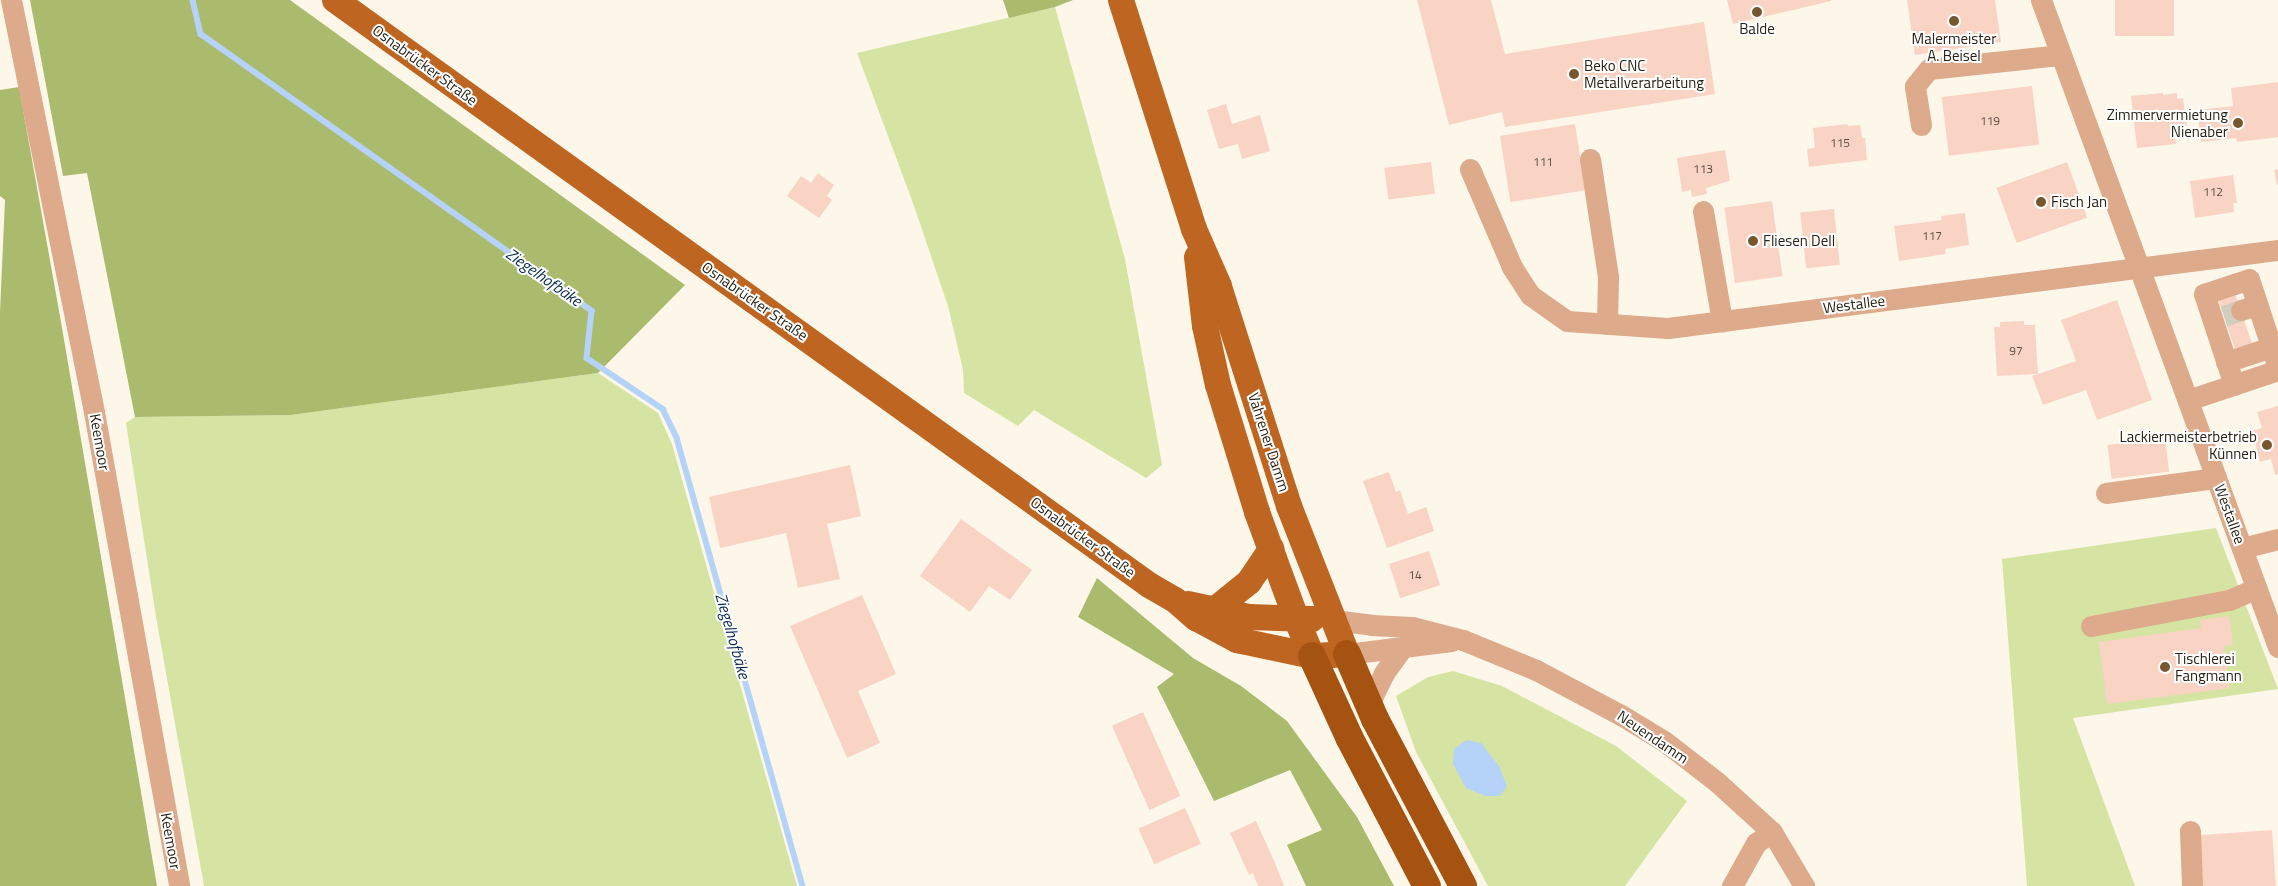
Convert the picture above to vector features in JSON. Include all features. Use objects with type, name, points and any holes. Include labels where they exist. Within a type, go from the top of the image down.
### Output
[{"type":"highway","points":[[1347,654],[1369,704],[1462,886]]},
{"type":"highway","points":[[1312,656],[1349,737],[1427,886]]},
{"type":"main road","name":"Osnabrücker Straße","points":[[335,0],[1149,585],[1175,600],[1196,618],[1237,640],[1312,656],[1347,654]]},
{"type":"main road","name":"Vahrener Damm","points":[[1121,0],[1194,229],[1219,286],[1289,506],[1347,654]]},
{"type":"main road","name":"Vahrener Damm","points":[[1194,229],[1205,326],[1218,385],[1270,549],[1312,656]]},
{"type":"main road","points":[[1213,610],[1249,582],[1270,549]]},
{"type":"main road","name":"Osnabrücker Straße","points":[[1175,600],[1249,617],[1333,620]]},
{"type":"street","name":"Keemoor","points":[[11,0],[94,412],[179,886]]},
{"type":"street","name":"Westallee","points":[[2041,0],[2278,647]]},
{"type":"street","points":[[1920,125],[1915,86],[1929,69],[2061,54]]},
{"type":"street","points":[[1590,159],[1608,277],[1607,324]]},
{"type":"street","name":"Westallee","points":[[1470,169],[1512,267],[1530,295],[1567,321],[1668,328],[2278,250]]},
{"type":"street","points":[[1703,211],[1722,321]]},
{"type":"street","points":[[2188,400],[2234,385],[2278,368],[2271,347],[2234,313],[2226,362],[2234,385]]},
{"type":"street","points":[[2226,362],[2271,347]]},
{"type":"street","points":[[2106,493],[2216,478]]},
{"type":"street","points":[[2242,548],[2278,539]]},
{"type":"street","points":[[2091,626],[2229,600],[2257,588]]},
{"type":"street","name":"Neuendamm","points":[[1333,620],[1412,627],[1463,640],[1536,670],[1630,720],[1664,741],[1717,782],[1772,832],[1804,886]]},
{"type":"street","name":"Neuendamm","points":[[1347,654],[1463,640]]},
{"type":"street","points":[[1369,704],[1384,673],[1403,648]]},
{"type":"street","points":[[2190,831],[2192,886]]},
{"type":"street","points":[[1732,886],[1756,843],[1772,832]]},
{"type":"green space","points":[[30,0],[290,0],[685,285],[598,373],[291,415],[135,417],[87,173],[63,176]]},
{"type":"green space","points":[[1003,0],[1073,0],[1055,7],[1009,18]]},
{"type":"green space","points":[[1055,7],[1125,259],[1162,465],[1146,478],[1034,410],[1018,426],[964,393],[963,370],[948,306],[913,203],[857,53]]},
{"type":"green space","points":[[19,87],[157,886],[0,886],[0,312],[5,200],[0,196],[0,90]]},
{"type":"green space","points":[[598,373],[658,413],[672,444],[797,886],[204,886],[156,617],[126,423],[135,417],[291,415]]},
{"type":"green space","points":[[2216,528],[2278,689],[2073,718],[2135,886],[2027,886],[2002,559]]},
{"type":"green space","points":[[1097,578],[1193,658],[1241,686],[1287,721],[1357,817],[1394,886],[1306,886],[1287,845],[1322,830],[1290,770],[1214,801],[1157,687],[1174,674],[1078,617]]},
{"type":"green space","points":[[1453,671],[1502,686],[1616,746],[1687,801],[1625,886],[1488,886],[1416,752],[1396,696],[1428,677]]},
{"type":"water","points":[[1467,740],[1481,743],[1499,766],[1507,786],[1500,796],[1485,796],[1466,788],[1453,764],[1454,749]]},
{"type":"building","name":"Beko CNC Metallverarbeitung","points":[[1417,0],[1491,0],[1505,54],[1704,22],[1715,94],[1505,127],[1502,112],[1449,125]]},
{"type":"building","name":"Balde","points":[[1727,0],[1831,0],[1831,1],[1733,24]]},
{"type":"building","name":"Malermeister A. Beisel","points":[[1907,0],[1995,0],[2001,42],[1915,55]]},
{"type":"building","points":[[2115,0],[2174,0],[2174,36],[2115,36]]},
{"type":"building","name":"Zimmervermietung Nienaber","points":[[2278,82],[2278,137],[2237,142],[2236,138],[2201,142],[2197,110],[2233,106],[2231,88]]},
{"type":"building","points":[[2032,86],[2039,145],[1949,156],[1942,97]]},
{"type":"building","points":[[2163,93],[2163,95],[2177,93],[2177,99],[2183,98],[2187,126],[2182,126],[2183,131],[2175,132],[2176,144],[2137,148],[2131,96]]},
{"type":"building","points":[[1226,104],[1232,124],[1260,115],[1270,151],[1242,159],[1238,144],[1219,149],[1207,110]]},
{"type":"building","points":[[1575,124],[1585,190],[1510,202],[1500,136]]},
{"type":"building","points":[[1847,124],[1848,126],[1860,125],[1862,138],[1865,138],[1867,160],[1809,167],[1807,149],[1815,148],[1813,128]]},
{"type":"building","points":[[1725,150],[1730,181],[1706,188],[1707,194],[1692,197],[1691,190],[1682,192],[1677,158]]},
{"type":"building","points":[[1431,162],[1435,194],[1388,199],[1384,168]]},
{"type":"building","name":"Fisch Jan","points":[[2067,162],[2087,217],[2017,243],[1997,188]]},
{"type":"building","points":[[2278,169],[2278,185],[2277,185],[2274,170]]},
{"type":"building","points":[[818,173],[834,185],[827,196],[832,200],[819,218],[787,196],[801,176],[811,183]]},
{"type":"building","points":[[2233,175],[2237,203],[2233,203],[2234,212],[2195,218],[2190,181]]},
{"type":"building","name":"Fliesen Dell","points":[[1772,201],[1783,276],[1735,283],[1724,208]]},
{"type":"building","points":[[1834,209],[1840,265],[1806,268],[1800,213]]},
{"type":"building","points":[[1965,213],[1969,245],[1945,249],[1946,254],[1899,261],[1894,226],[1942,220],[1941,216]]},
{"type":"building","points":[[2234,291],[2253,345],[2236,351],[2217,297]]},
{"type":"building","points":[[2117,300],[2152,400],[2097,420],[2086,390],[2043,405],[2032,376],[2076,361],[2061,320]]},
{"type":"building","points":[[2024,321],[2024,325],[2035,325],[2038,374],[1997,376],[1994,327],[2000,327],[2000,322]]},
{"type":"building","name":"Lackiermeisterbetrieb Künnen","points":[[2278,406],[2278,474],[2275,475],[2271,459],[2260,462],[2252,431],[2262,428],[2257,412]]},
{"type":"building","points":[[2165,438],[2169,472],[2112,479],[2107,445]]},
{"type":"building","points":[[850,465],[861,516],[827,524],[840,579],[798,588],[786,533],[720,548],[709,497]]},
{"type":"building","points":[[1389,472],[1396,492],[1400,490],[1408,514],[1426,507],[1434,531],[1387,548],[1363,481]]},
{"type":"building","points":[[961,519],[1032,570],[1010,600],[989,586],[970,612],[920,576]]},
{"type":"building","points":[[1429,551],[1440,585],[1400,598],[1389,564]]},
{"type":"building","points":[[862,595],[896,674],[858,691],[880,743],[847,758],[790,626]]},
{"type":"building","name":"Tischlerei Fangmann","points":[[2229,616],[2233,645],[2224,646],[2230,688],[2107,704],[2099,642],[2201,628],[2200,620]]},
{"type":"building","points":[[1143,712],[1180,796],[1149,810],[1112,726]]},
{"type":"building","points":[[1185,808],[1201,844],[1154,864],[1138,829]]},
{"type":"building","points":[[1256,821],[1284,886],[1258,886],[1253,873],[1249,875],[1230,833]]},
{"type":"building","points":[[2272,830],[2276,886],[2202,886],[2198,835]]},
{"type":"waterway","name":"Ziegelhofbäke","points":[[193,0],[201,34],[592,311],[587,358],[663,409],[677,438],[803,886]]},
{"type":"tunnel","points":[[2224,316],[2241,310]]},
{"type":"place","name":"Balde","points":[[1757,12]]},
{"type":"place","name":"Malermeister A. Beisel","points":[[1954,21]]},
{"type":"place","name":"Beko CNC Metallverarbeitung","points":[[1574,74]]},
{"type":"place","name":"Zimmervermietung Nienaber","points":[[2238,123]]},
{"type":"place","name":"Fisch Jan","points":[[2041,202]]},
{"type":"place","name":"Fliesen Dell","points":[[1753,241]]},
{"type":"place","name":"Lackiermeisterbetrieb Künnen","points":[[2267,445]]},
{"type":"place","name":"Tischlerei Fangmann","points":[[2165,667]]}]
